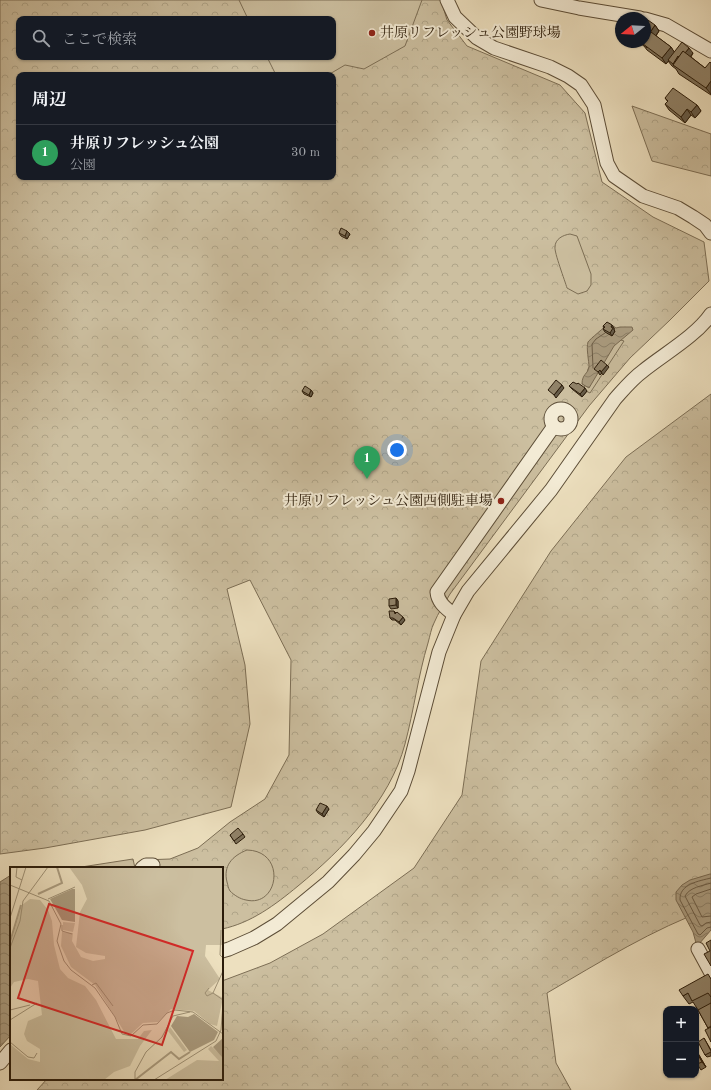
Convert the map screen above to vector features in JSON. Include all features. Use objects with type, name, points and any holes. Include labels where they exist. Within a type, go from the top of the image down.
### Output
[{"type":"street","points":[[447,0],[455,17],[477,38],[494,48],[550,67],[568,76],[581,85],[594,105],[607,162],[614,176],[644,196],[678,208],[705,225],[711,233]]},
{"type":"street","points":[[541,0],[615,14]]},
{"type":"street","points":[[651,21],[666,25],[711,51]]},
{"type":"street","points":[[223,951],[229,950],[254,938],[277,924],[328,882],[354,855],[374,831],[401,792],[440,652],[454,615],[468,591],[551,490],[615,399],[626,386],[641,372],[700,328],[711,314]]},
{"type":"street","points":[[454,615],[440,603],[437,598],[437,592],[554,426]]},
{"type":"street","points":[[698,949],[711,973]]},
{"type":"street","points":[[0,1063],[10,1051]]},
{"type":"green space","points":[[0,0],[441,0],[447,20],[467,46],[560,85],[585,113],[602,182],[653,217],[704,242],[709,281],[630,358],[589,406],[450,594],[432,628],[421,668],[405,744],[398,765],[388,785],[362,823],[315,872],[289,893],[253,918],[223,929],[223,867],[145,867],[143,860],[170,859],[198,848],[230,822],[265,799],[289,755],[291,660],[250,580],[227,589],[245,665],[250,724],[231,807],[145,830],[45,848],[0,854]]},
{"type":"green space","name":"井原リフレッシュ公園野球場","points":[[239,0],[422,0],[405,46],[364,69],[345,65],[333,72],[274,72],[268,60],[336,60],[336,16],[247,16]]},
{"type":"green space","points":[[632,106],[711,134],[711,176],[652,161]]},
{"type":"green space","points":[[570,234],[577,236],[591,274],[591,285],[587,291],[578,294],[567,288],[555,250],[556,242],[562,236]]},
{"type":"green space","points":[[609,335],[624,341],[590,393],[584,390],[588,369]]},
{"type":"green space","points":[[711,394],[711,908],[689,916],[648,936],[547,993],[556,1063],[571,1090],[37,1090],[46,1080],[223,1080],[223,981],[270,963],[323,934],[414,868],[462,795],[481,661],[551,551],[626,457]]},
{"type":"green space","points":[[247,850],[260,853],[268,859],[273,868],[274,878],[271,888],[266,896],[257,900],[246,900],[237,897],[228,888],[226,871],[230,862],[237,855]]},
{"type":"green space","points":[[133,859],[135,867],[81,867]]},
{"type":"water","points":[[609,323],[616,328],[632,327],[633,330],[614,346],[589,388],[582,384],[583,378],[589,367],[587,345],[591,339]]},
{"type":"water","points":[[711,874],[711,930],[699,944],[696,943],[693,932],[676,900],[676,892],[682,885],[690,880]]},
{"type":"water","points":[[10,876],[10,1036],[0,1047],[0,882]]},
{"type":"building","points":[[651,22],[655,25],[651,31]]},
{"type":"building","points":[[651,32],[671,47],[662,58],[648,48],[651,48]]},
{"type":"building","points":[[682,42],[689,48],[685,53],[683,51],[679,57],[678,56],[673,64],[668,60]]},
{"type":"building","points":[[683,51],[705,68],[710,62],[711,63],[711,81],[706,88],[673,65]]},
{"type":"building","points":[[673,88],[697,105],[691,112],[687,109],[681,117],[665,104],[668,101],[665,98]]},
{"type":"building","points":[[341,228],[347,231],[345,236],[339,233]]},
{"type":"building","points":[[607,322],[612,325],[611,327],[613,328],[610,333],[603,329],[605,327],[603,326]]},
{"type":"building","points":[[601,360],[607,365],[601,372],[600,370],[598,372],[594,369]]},
{"type":"building","points":[[556,380],[562,385],[554,395],[548,390]]},
{"type":"building","points":[[573,382],[578,383],[585,388],[580,394],[569,386]]},
{"type":"building","points":[[305,386],[311,390],[309,395],[302,391]]},
{"type":"building","points":[[396,598],[396,605],[389,606],[389,599]]},
{"type":"building","points":[[389,611],[394,611],[395,614],[397,612],[403,617],[399,622],[393,618],[390,618]]},
{"type":"building","points":[[320,803],[327,806],[322,814],[316,810]]},
{"type":"building","points":[[238,828],[243,834],[234,841],[230,835]]},
{"type":"building","points":[[711,940],[711,966],[704,954],[710,951],[706,943]]},
{"type":"building","points":[[708,974],[711,979],[711,997],[708,993],[692,1001],[688,993],[683,996],[679,990]]},
{"type":"building","points":[[711,1003],[711,1026],[708,1028],[699,1012],[699,1009]]},
{"type":"building","points":[[711,1027],[711,1042],[705,1030]]},
{"type":"building","points":[[704,1038],[711,1052],[705,1055],[699,1041]]},
{"type":"building","points":[[699,1056],[702,1062],[699,1063]]},
{"type":"place","name":"井原リフレッシュ公園野球場","points":[[372,33]]},
{"type":"place","name":"井原リフレッシュ公園","points":[[367,479]]},
{"type":"place","name":"井原リフレッシュ公園西側駐車場","points":[[501,501]]}]
